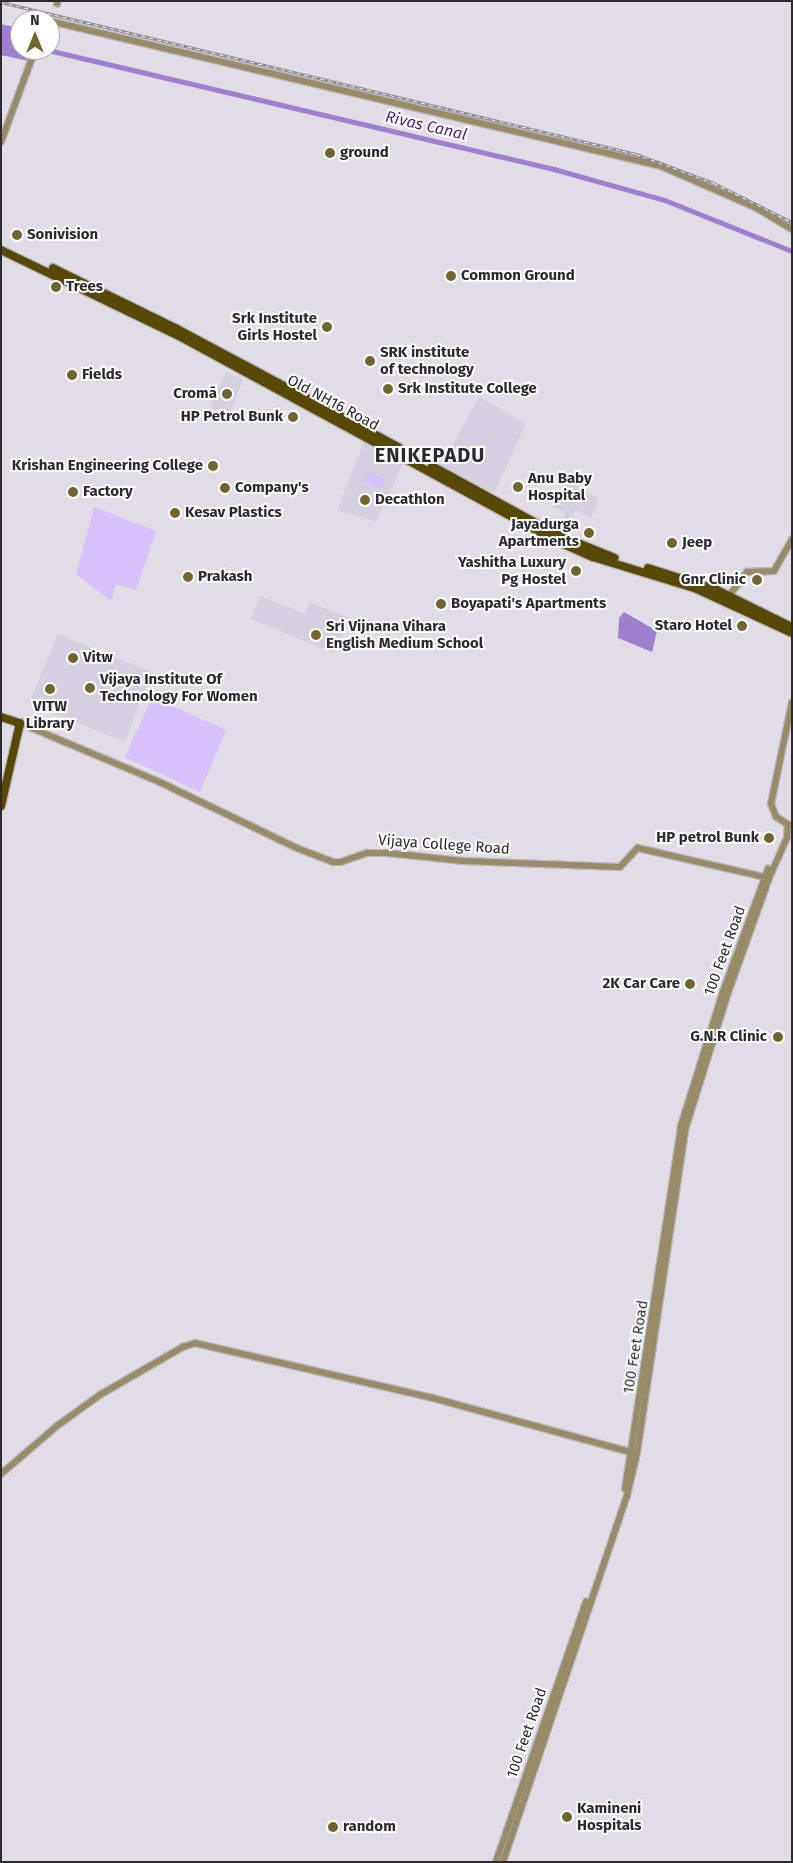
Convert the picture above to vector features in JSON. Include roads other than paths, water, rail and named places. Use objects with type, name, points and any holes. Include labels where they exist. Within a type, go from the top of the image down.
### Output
[{"type":"main road","name":"Old NH16 Road","points":[[1,244],[178,329],[520,512],[558,535],[581,546],[690,580],[729,596],[792,627]]},
{"type":"main road","name":"Old NH16 Road","points":[[1,250],[177,334],[559,542],[593,556],[697,589],[792,633]]},
{"type":"main road","points":[[1,716],[20,723],[1,806]]},
{"type":"street","points":[[60,23],[662,166],[757,208],[792,229]]},
{"type":"street","points":[[1,142],[32,60]]},
{"type":"street","points":[[729,596],[747,572],[774,570],[792,540]]},
{"type":"street","points":[[788,832],[788,825],[776,817],[772,804],[792,703]]},
{"type":"street","name":"Vijaya College Road","points":[[20,723],[162,783],[297,848],[333,862],[340,862],[367,853],[387,853],[464,861],[620,867],[638,848],[765,877]]},
{"type":"street","name":"100 Feet Road","points":[[496,1862],[624,1493],[634,1453],[681,1126],[723,992],[765,877],[788,832]]},
{"type":"street","name":"100 Feet Road","points":[[502,1862],[627,1496],[686,1127],[727,996],[788,832]]},
{"type":"street","points":[[1,1474],[57,1426],[100,1394],[183,1347],[195,1343],[433,1398],[634,1453]]},
{"type":"waterway","name":"Rivas Canal","points":[[60,53],[554,169],[665,200],[792,251]]},
{"type":"railway","points":[[1,2],[636,154],[714,183],[792,222]]},
{"type":"place","name":"ground","points":[[330,153]]},
{"type":"place","name":"Sonivision","points":[[17,235]]},
{"type":"place","name":"Common Ground","points":[[451,276]]},
{"type":"place","name":"Trees","points":[[56,287]]},
{"type":"place","name":"Srk Institute Girls Hostel","points":[[327,327]]},
{"type":"place","name":"SRK institute of technology","points":[[370,361]]},
{"type":"place","name":"Fields","points":[[72,375]]},
{"type":"place","name":"Srk Institute College","points":[[388,389]]},
{"type":"place","name":"Cromā","points":[[227,394]]},
{"type":"place","name":"HP Petrol Bunk","points":[[293,417]]},
{"type":"place","name":"Krishan Engineering College","points":[[213,466]]},
{"type":"place","name":"Anu Baby Hospital","points":[[518,487]]},
{"type":"place","name":"Company's","points":[[225,488]]},
{"type":"place","name":"Factory","points":[[73,492]]},
{"type":"place","name":"Decathlon","points":[[365,500]]},
{"type":"place","name":"Kesav Plastics","points":[[175,513]]},
{"type":"place","name":"Jayadurga Apartments","points":[[589,533]]},
{"type":"place","name":"Jeep","points":[[672,543]]},
{"type":"place","name":"Yashitha Luxury Pg Hostel","points":[[576,571]]},
{"type":"place","name":"Prakash","points":[[188,577]]},
{"type":"place","name":"Gnr Clinic","points":[[757,580]]},
{"type":"place","name":"Boyapati's Apartments","points":[[441,604]]},
{"type":"place","name":"Staro Hotel","points":[[742,626]]},
{"type":"place","name":"Sri Vijnana Vihara English Medium School","points":[[316,635]]},
{"type":"place","name":"Vitw","points":[[73,658]]},
{"type":"place","name":"Vijaya Institute Of Technology For Women","points":[[90,688]]},
{"type":"place","name":"VITW Library","points":[[50,689]]},
{"type":"place","name":"HP petrol Bunk","points":[[769,838]]},
{"type":"place","name":"2K Car Care","points":[[690,984]]},
{"type":"place","name":"G.N.R Clinic","points":[[778,1037]]},
{"type":"place","name":"Kamineni Hospitals","points":[[567,1817]]},
{"type":"place","name":"random","points":[[333,1827]]},
{"type":"district","name":"ENIKEPADU","points":[[430,455]]}]
